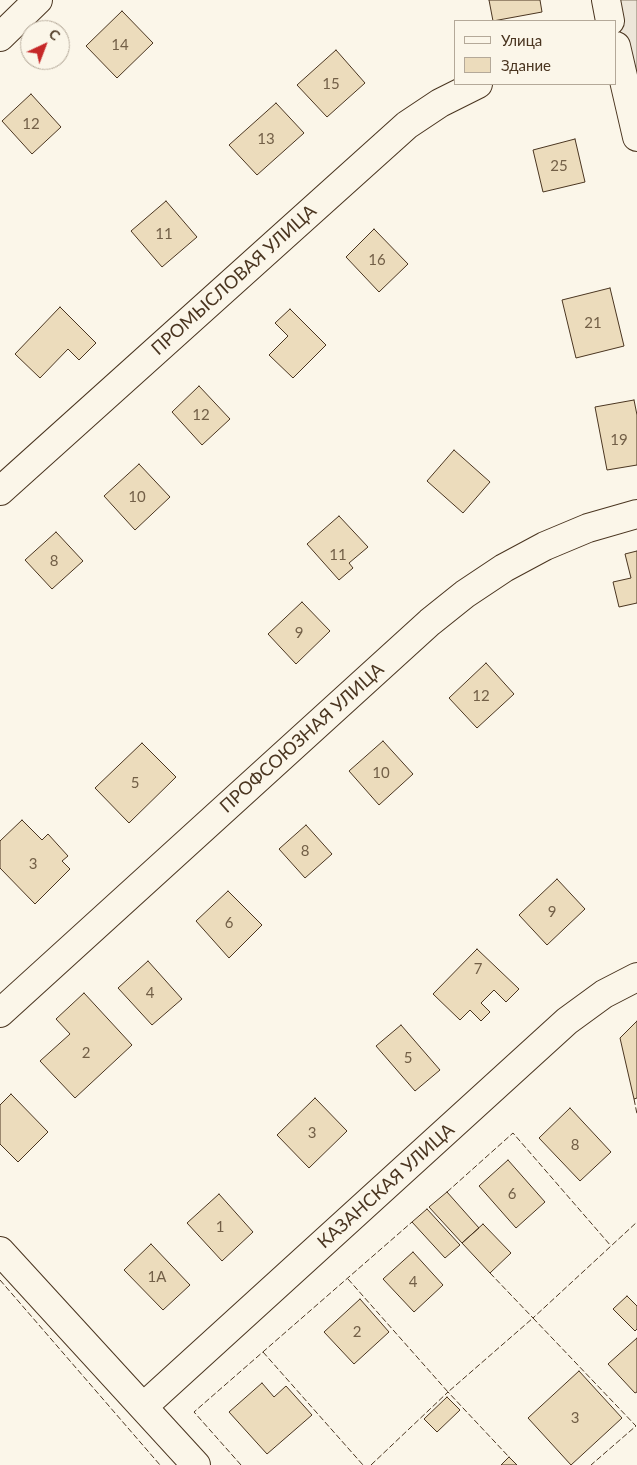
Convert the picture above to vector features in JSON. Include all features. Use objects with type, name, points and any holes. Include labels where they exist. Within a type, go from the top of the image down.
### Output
[{"type":"street","points":[[0,37],[38,0]]},
{"type":"street","points":[[606,0],[610,20]]},
{"type":"street","points":[[617,53],[637,137]]},
{"type":"street","name":"ПРОМЫСЛОВАЯ УЛИЦА","points":[[0,491],[407,125],[440,103],[476,85]]},
{"type":"street","name":"ПРОФСОЮЗНАЯ УЛИЦА","points":[[0,1013],[437,616],[465,594],[504,568],[545,546],[588,528],[637,514]]},
{"type":"street","name":"КАЗАНСКАЯ УЛИЦА","points":[[143,1407],[567,1021],[604,994],[637,977]]},
{"type":"street","points":[[0,1251],[196,1465]]},
{"type":"shaded area","points":[[611,0],[637,0],[637,115],[617,20]]},
{"type":"building","points":[[489,0],[540,0],[542,12],[493,20]]},
{"type":"building","points":[[122,11],[153,43],[117,78],[86,46]]},
{"type":"building","points":[[336,50],[365,83],[327,117],[297,85]]},
{"type":"building","points":[[31,94],[61,127],[32,154],[2,121]]},
{"type":"building","points":[[276,103],[304,133],[257,175],[229,145]]},
{"type":"building","points":[[575,139],[585,182],[543,192],[533,150]]},
{"type":"building","points":[[166,201],[197,237],[162,267],[131,231]]},
{"type":"building","points":[[374,229],[408,264],[379,292],[346,257]]},
{"type":"building","points":[[610,288],[624,346],[576,358],[562,300]]},
{"type":"building","points":[[60,307],[96,343],[79,360],[68,349],[40,378],[15,354]]},
{"type":"building","points":[[290,309],[326,345],[293,378],[269,355],[288,336],[275,323]]},
{"type":"building","points":[[199,386],[230,419],[202,445],[172,412]]},
{"type":"building","points":[[634,400],[637,415],[637,465],[607,470],[595,407]]},
{"type":"building","points":[[454,450],[490,482],[463,513],[427,481]]},
{"type":"building","points":[[139,464],[170,497],[135,530],[104,496]]},
{"type":"building","points":[[339,516],[368,547],[349,563],[353,568],[339,580],[307,544]]},
{"type":"building","points":[[56,532],[83,561],[52,589],[25,560]]},
{"type":"building","points":[[637,551],[637,603],[619,607],[613,582],[631,578],[625,554]]},
{"type":"building","points":[[302,602],[330,631],[296,664],[268,634]]},
{"type":"building","points":[[486,663],[514,694],[477,728],[449,698]]},
{"type":"building","points":[[383,741],[413,774],[379,805],[349,771]]},
{"type":"building","points":[[142,743],[176,777],[129,823],[95,788]]},
{"type":"building","points":[[22,820],[42,840],[48,834],[68,856],[62,861],[70,869],[35,904],[0,868],[0,841]]},
{"type":"building","points":[[306,825],[332,854],[305,878],[279,849]]},
{"type":"building","points":[[557,879],[585,909],[547,945],[519,915]]},
{"type":"building","points":[[228,891],[262,925],[229,958],[196,921]]},
{"type":"building","points":[[477,949],[519,989],[506,1002],[494,990],[481,1003],[490,1012],[481,1021],[470,1010],[460,1020],[433,994]]},
{"type":"building","points":[[148,961],[182,999],[152,1025],[118,988]]},
{"type":"building","points":[[84,993],[132,1045],[75,1098],[40,1061],[70,1034],[56,1019]]},
{"type":"building","points":[[637,1021],[637,1098],[634,1099],[620,1038]]},
{"type":"building","points":[[401,1025],[440,1070],[415,1091],[376,1046]]},
{"type":"building","points":[[11,1094],[48,1132],[18,1162],[0,1144],[0,1105]]},
{"type":"building","points":[[315,1098],[347,1131],[309,1168],[277,1135]]},
{"type":"building","points":[[570,1108],[611,1152],[580,1181],[539,1138]]},
{"type":"building","points":[[508,1160],[545,1202],[516,1228],[479,1186]]},
{"type":"building","points":[[447,1192],[479,1228],[462,1243],[429,1207]]},
{"type":"building","points":[[219,1194],[253,1232],[222,1261],[187,1223]]},
{"type":"building","points":[[427,1209],[460,1245],[445,1258],[412,1222]]},
{"type":"building","points":[[483,1224],[511,1253],[490,1273],[462,1243]]},
{"type":"building","points":[[151,1244],[190,1285],[163,1310],[124,1270]]},
{"type":"building","points":[[413,1252],[443,1285],[414,1312],[383,1279]]},
{"type":"building","points":[[627,1296],[637,1306],[637,1329],[635,1331],[613,1309]]},
{"type":"building","points":[[360,1299],[389,1332],[354,1364],[324,1332]]},
{"type":"building","points":[[637,1338],[637,1392],[635,1393],[608,1364]]},
{"type":"building","points":[[579,1371],[622,1418],[571,1465],[528,1418]]},
{"type":"building","points":[[262,1383],[274,1397],[286,1386],[312,1415],[267,1454],[229,1412]]},
{"type":"building","points":[[447,1397],[460,1410],[437,1432],[424,1419]]},
{"type":"building","points":[[509,1457],[517,1465],[501,1465]]},
{"type":"fence","points":[[634,1099],[637,1114]]},
{"type":"fence","points":[[447,1192],[513,1133],[611,1246]]},
{"type":"fence","points":[[241,1465],[194,1412],[412,1222]]},
{"type":"fence","points":[[490,1273],[533,1318],[637,1222]]},
{"type":"fence","points":[[348,1279],[448,1392],[533,1318],[636,1426],[591,1465]]},
{"type":"fence","points":[[0,1280],[160,1465]]},
{"type":"fence","points":[[263,1352],[363,1465]]},
{"type":"fence","points":[[371,1465],[448,1392],[509,1457]]}]
